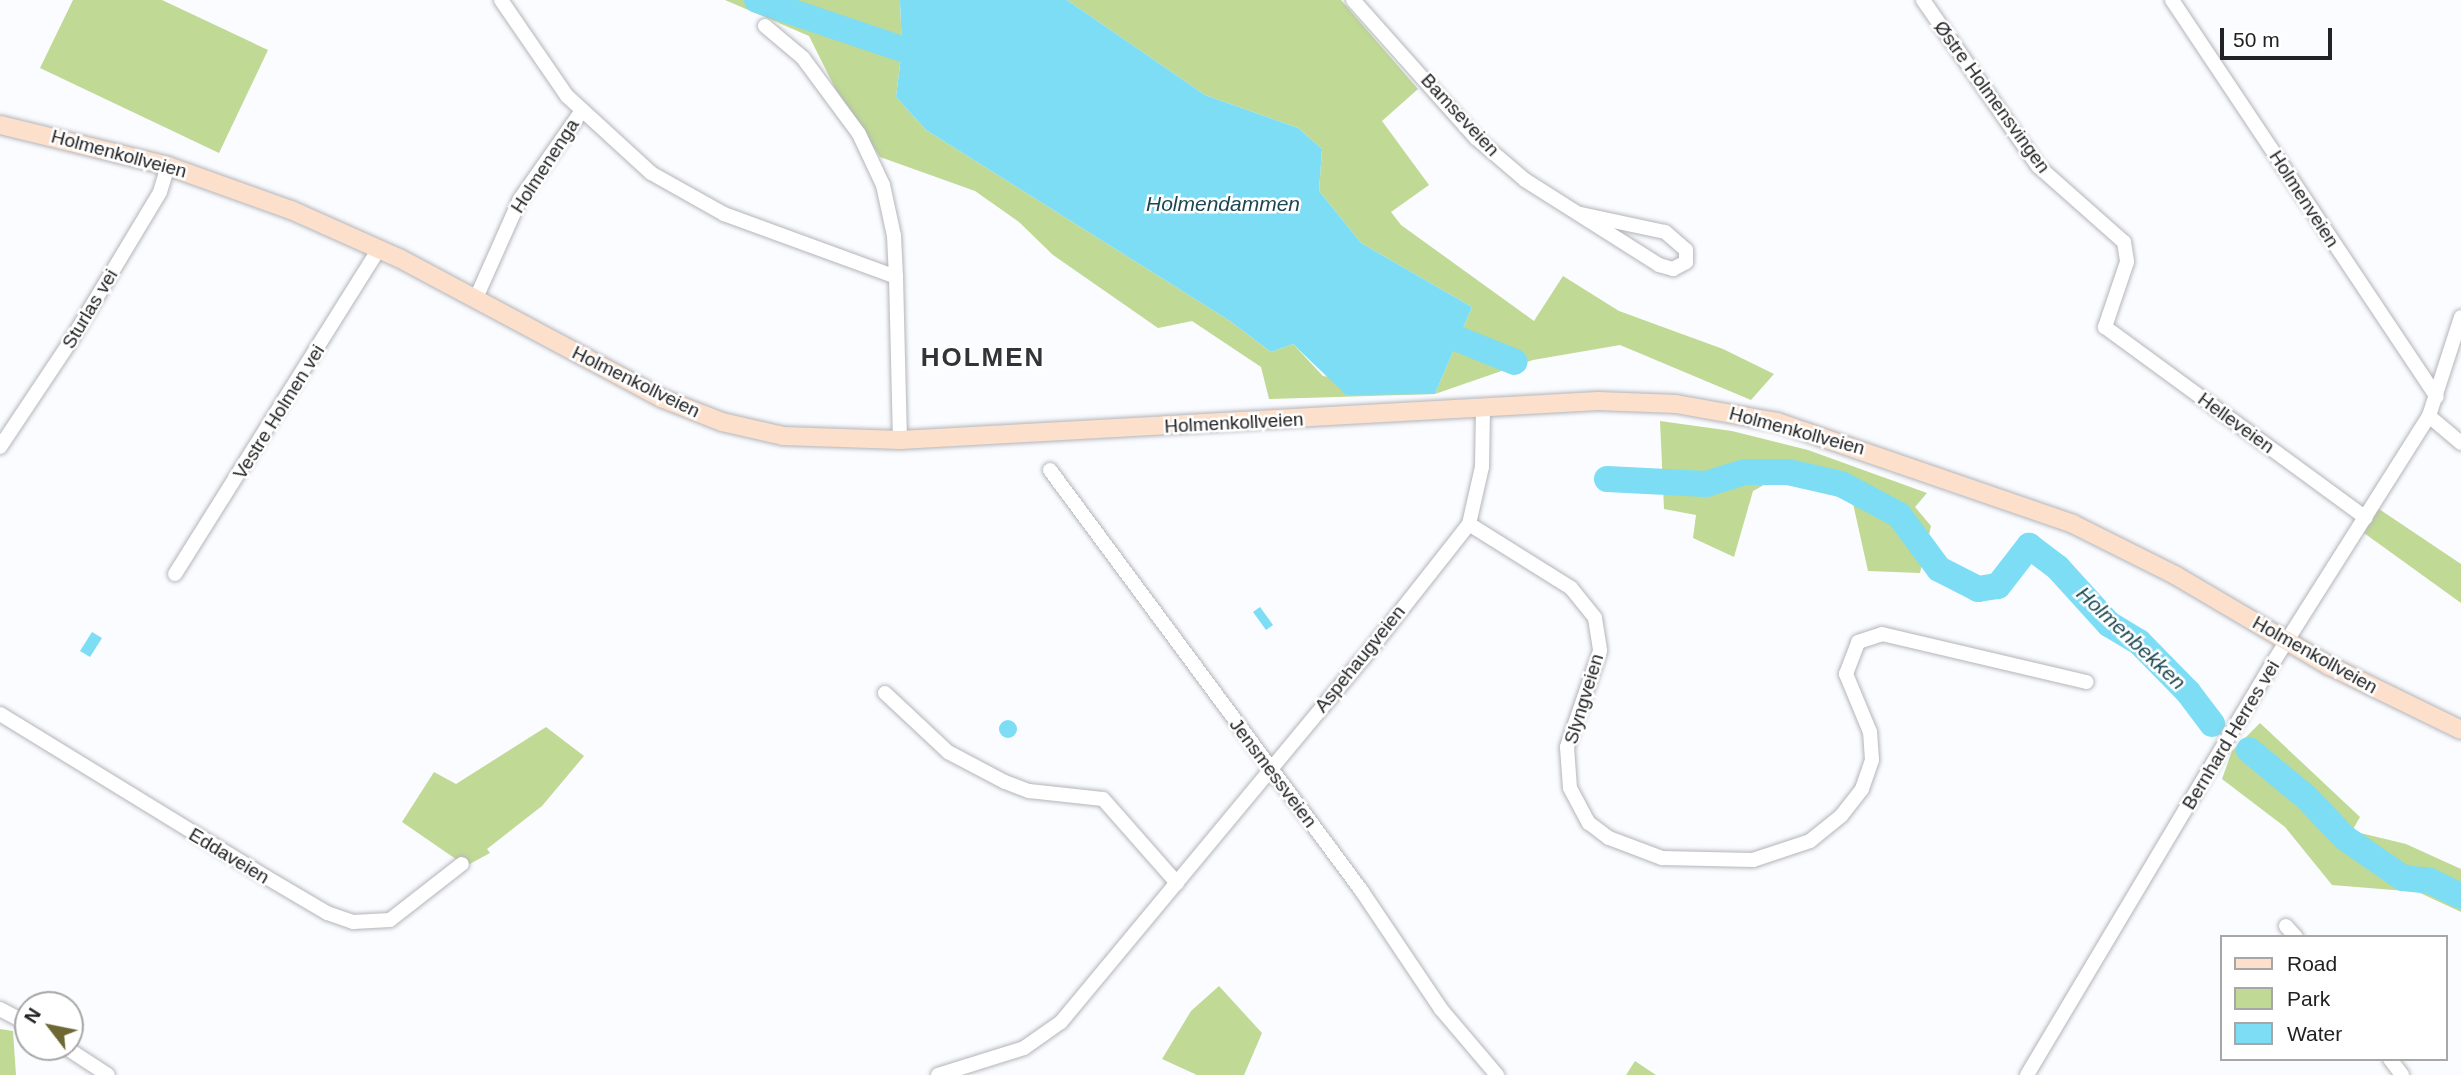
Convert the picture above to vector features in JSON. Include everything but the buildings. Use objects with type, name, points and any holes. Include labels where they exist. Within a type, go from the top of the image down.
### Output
[{"type":"main road","name":"Holmenkollveien","points":[[0,125],[168,166],[291,210],[379,249],[476,298],[646,391],[722,422],[795,438],[900,440],[1642,401],[1714,409],[1798,427],[2073,524],[2175,575],[2286,641],[2461,730]]},
{"type":"street","points":[[501,0],[542,67],[581,112],[651,173],[708,207],[896,277]]},
{"type":"street","name":"Bamseveien","points":[[1353,0],[1476,138],[1525,180],[1659,265],[1673,269],[1686,262],[1686,250],[1665,232],[1580,214]]},
{"type":"street","name":"Østre Holmensvingen","points":[[1923,0],[2038,166],[2124,242],[2127,262],[2105,327]]},
{"type":"street","name":"Holmenveien","points":[[2172,0],[2438,397]]},
{"type":"street","points":[[765,26],[803,58],[859,134],[883,185],[894,236],[900,440]]},
{"type":"street","name":"Holmenenga","points":[[476,298],[520,199],[581,112]]},
{"type":"street","name":"Sturlas vei","points":[[0,447],[77,331],[160,192],[168,166]]},
{"type":"street","name":"Vestre Holmen vei","points":[[175,574],[379,249]]},
{"type":"street","name":"Bernhard Herres vei","points":[[2027,1075],[2286,641],[2429,415],[2438,397],[2461,317]]},
{"type":"street","name":"Helleveien","points":[[2105,327],[2366,518]]},
{"type":"street","name":"Aspehaugveien","points":[[938,1075],[1043,1039],[1081,1001],[1469,524],[1482,467],[1483,409]]},
{"type":"street","points":[[2429,415],[2461,443]]},
{"type":"street","name":"Jensmessveien","points":[[1050,470],[1270,769],[1441,1009],[1497,1075]]},
{"type":"street","name":"Slyngveien","points":[[1469,524],[1571,588],[1595,618],[1600,651],[1569,737],[1570,788],[1589,824],[1608,838],[1662,858],[1753,860],[1810,841],[1841,816],[1862,789],[1872,760],[1870,732],[1846,674],[1858,642],[1882,634],[2086,682]]},
{"type":"street","points":[[884,693],[948,752],[1005,782],[1029,791],[1103,799],[1177,883]]},
{"type":"street","name":"Eddaveien","points":[[0,714],[327,913],[353,922],[390,920],[462,864]]},
{"type":"street","points":[[84,1059],[108,1075]]},
{"type":"green space","points":[[73,0],[162,0],[268,50],[219,153],[40,68]]},
{"type":"green space","points":[[725,0],[900,0],[902,49],[896,97],[926,130],[1230,321],[1271,352],[1293,344],[1323,376],[1435,394],[1269,399],[1261,367],[1192,321],[1158,328],[1053,255],[1019,222],[975,191],[880,157],[835,88],[809,36]]},
{"type":"green space","points":[[1067,0],[1341,0],[1418,89],[1382,121],[1429,185],[1391,212],[1401,225],[1534,321],[1563,276],[1619,311],[1723,349],[1774,374],[1751,400],[1620,345],[1533,360],[1435,394],[1472,307],[1361,243],[1319,191],[1322,149],[1298,128],[1205,95]]},
{"type":"green space","points":[[1660,421],[1732,431],[1808,450],[1927,493],[1915,507],[1931,526],[1920,573],[1868,571],[1848,481],[1798,466],[1753,491],[1734,557],[1693,538],[1696,515],[1664,509]]},
{"type":"green space","points":[[2379,509],[2461,564],[2461,603],[2364,533]]},
{"type":"green space","points":[[2260,723],[2360,817],[2352,831],[2406,844],[2461,869],[2461,912],[2418,892],[2332,885],[2285,827],[2222,779],[2232,751]]},
{"type":"green space","points":[[546,727],[584,756],[542,806],[487,849],[490,853],[466,866],[402,822],[434,772],[456,784]]},
{"type":"green space","points":[[1219,986],[1262,1033],[1244,1075],[1197,1075],[1162,1059],[1191,1011]]},
{"type":"green space","points":[[0,1029],[13,1031],[16,1075],[0,1075]]},
{"type":"green space","points":[[1635,1061],[1656,1075],[1626,1075]]},
{"type":"water","name":"Holmendammen","points":[[900,0],[1067,0],[1205,95],[1298,128],[1322,149],[1319,191],[1361,243],[1472,307],[1435,394],[1346,395],[1293,344],[1271,352],[1230,321],[926,130],[896,97],[902,49]]},
{"type":"water","points":[[1260,607],[1273,625],[1266,630],[1253,612]]},
{"type":"water","points":[[92,632],[102,638],[90,657],[80,651]]},
{"type":"water","points":[[1004,720],[1012,720],[1017,729],[1015,736],[1004,738],[999,733],[999,725]]},
{"type":"waterway","name":"Holmenbekken","points":[[757,0],[902,49]]},
{"type":"waterway","name":"Holmenbekken","points":[[1458,339],[1515,362]]},
{"type":"waterway","name":"Holmenbekken","points":[[1607,479],[1706,484],[1745,472],[1788,472],[1841,484],[1899,515],[1939,569],[1978,589],[1998,586],[2029,546],[2058,568],[2109,624],[2139,642],[2188,692],[2212,724]]},
{"type":"waterway","name":"Holmenbekken","points":[[2249,750],[2307,798],[2345,838],[2403,878],[2430,881],[2461,896]]},
{"type":"district","name":"HOLMEN","points":[[983,358]]}]
